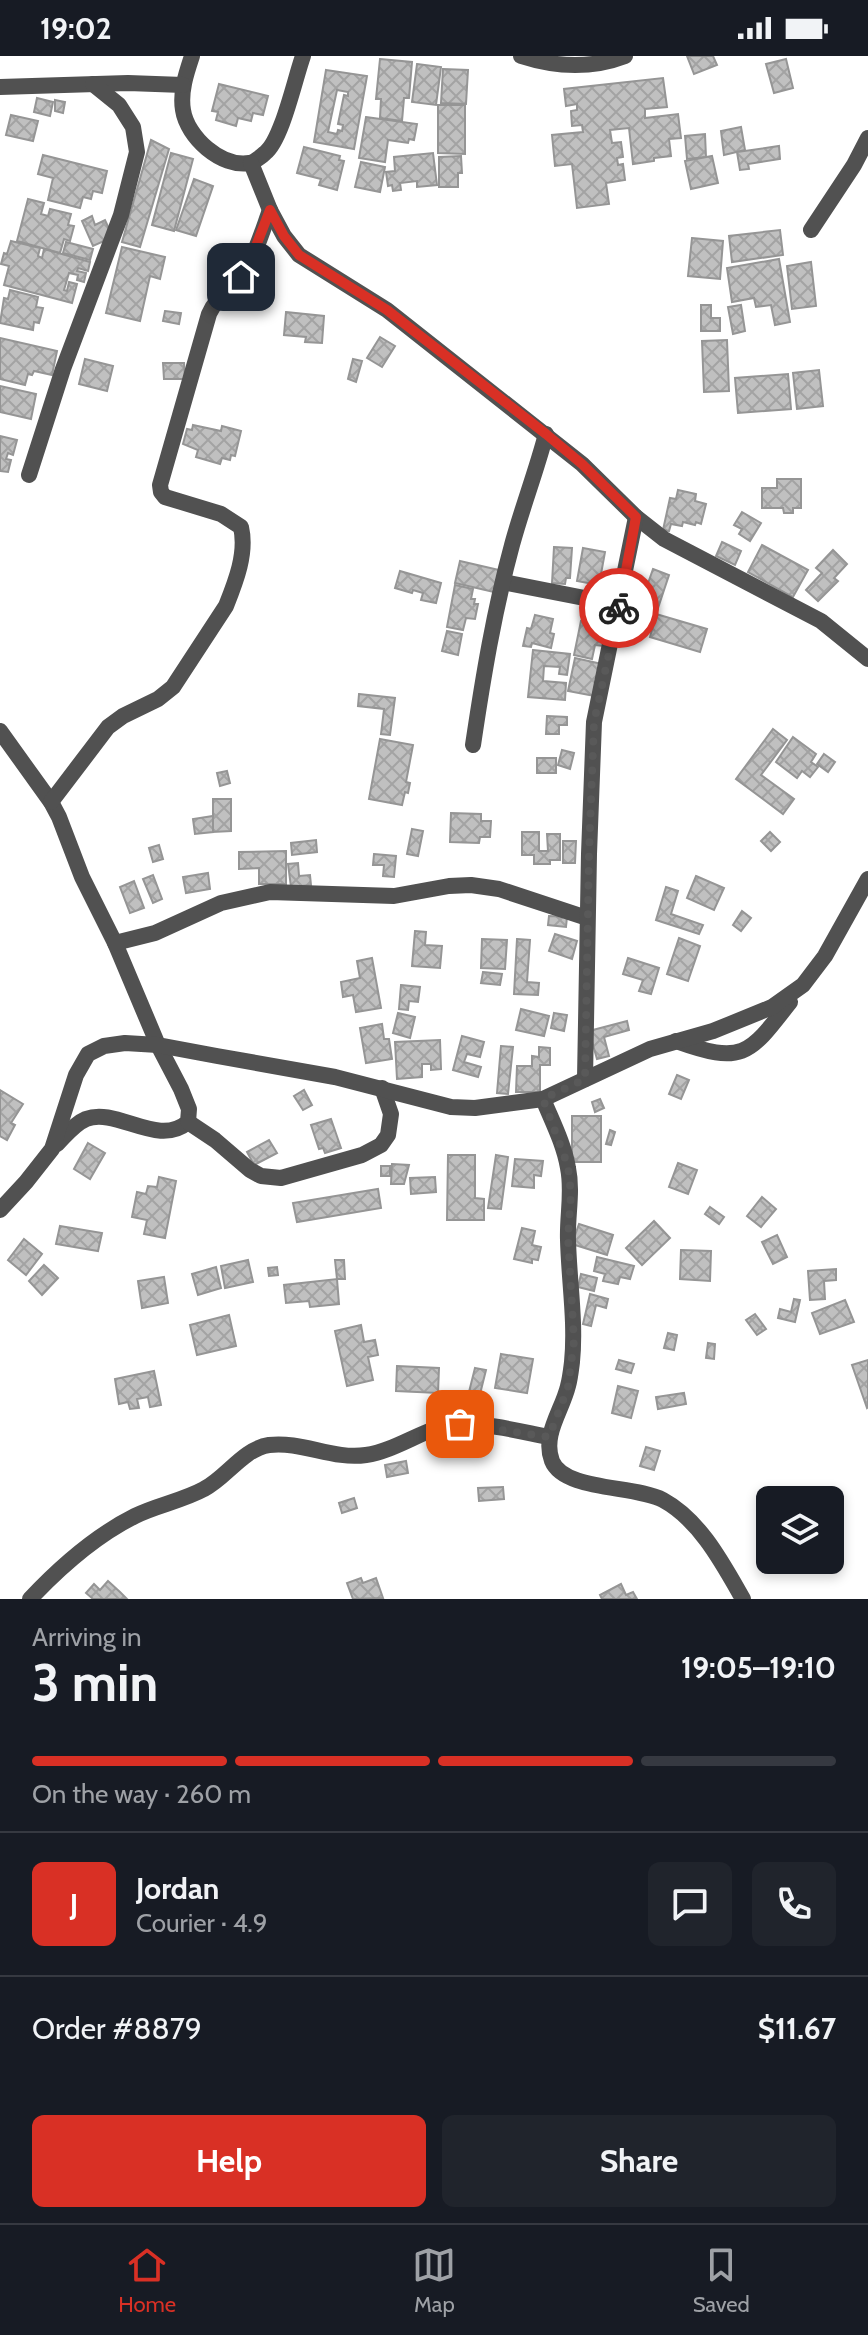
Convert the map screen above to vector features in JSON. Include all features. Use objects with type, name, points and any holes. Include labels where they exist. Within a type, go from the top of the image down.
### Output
[{"type":"street","points":[[192,56],[183,85],[183,111],[190,132],[211,152],[229,161],[251,163],[268,152],[279,131],[303,56]]},
{"type":"street","points":[[521,56],[563,65],[591,64],[625,56]]},
{"type":"street","points":[[29,475],[63,369],[121,215],[137,152],[133,127],[119,105],[93,84]]},
{"type":"street","points":[[0,87],[183,85]]},
{"type":"street","points":[[811,230],[868,138]]},
{"type":"street","points":[[251,163],[270,210],[299,255],[387,310],[546,434],[664,539],[821,621],[868,659]]},
{"type":"street","points":[[51,802],[108,727],[173,687],[230,596],[244,548],[241,527],[221,514],[165,497],[160,485],[209,314],[214,302],[241,277],[270,210]]},
{"type":"street","points":[[473,745],[491,632],[512,544],[546,434]]},
{"type":"street","points":[[585,1079],[594,722],[636,517]]},
{"type":"street","points":[[503,582],[620,605]]},
{"type":"street","points":[[0,731],[51,802],[82,877],[189,1109],[188,1122],[180,1129],[140,1127],[101,1117],[78,1123],[0,1210]]},
{"type":"street","points":[[676,1041],[701,1050],[726,1054],[741,1053],[758,1041],[825,956],[868,879]]},
{"type":"street","points":[[115,943],[155,933],[221,903],[270,892],[394,896],[471,885],[499,889],[587,918]]},
{"type":"street","points":[[52,1149],[76,1075],[88,1054],[104,1046],[125,1043],[158,1045],[335,1077],[451,1107],[475,1108],[543,1099],[637,1054],[743,1020],[772,1007],[803,985]]},
{"type":"street","points":[[188,1122],[250,1170],[261,1176],[281,1178],[362,1155],[381,1145],[388,1135],[391,1114],[382,1088]]},
{"type":"street","points":[[543,1099],[568,1166],[571,1194],[568,1237],[574,1341],[568,1387],[549,1437],[552,1462],[557,1471],[580,1482],[664,1500],[685,1516],[712,1547],[743,1599]]},
{"type":"street","points":[[30,1599],[82,1550],[108,1532],[156,1506],[203,1490],[261,1447],[293,1446],[338,1455],[366,1455],[442,1427],[460,1424],[549,1437]]},
{"type":"building","points":[[687,56],[713,56],[717,65],[694,74]]},
{"type":"building","points":[[380,59],[412,62],[409,98],[404,98],[402,121],[380,118],[381,99],[376,99]]},
{"type":"building","points":[[786,59],[793,88],[774,93],[766,64]]},
{"type":"building","points":[[417,64],[441,67],[436,105],[412,102]]},
{"type":"building","points":[[443,69],[468,70],[466,104],[441,103]]},
{"type":"building","points":[[326,70],[367,76],[354,149],[314,142]],"holes":[[[337,90],[348,92],[348,96],[344,95],[338,124],[343,125],[342,131],[338,130],[337,134],[328,132]]]},
{"type":"building","points":[[663,78],[667,107],[645,109],[645,118],[678,114],[681,138],[669,139],[671,156],[633,164],[629,128],[610,130],[612,143],[621,142],[623,157],[617,158],[618,165],[623,164],[625,180],[606,183],[609,204],[577,208],[572,164],[555,166],[552,135],[583,132],[582,125],[572,126],[571,111],[577,110],[577,104],[566,106],[564,89]]},
{"type":"building","points":[[219,84],[268,96],[263,115],[253,113],[251,121],[238,118],[236,126],[216,120],[218,112],[212,111]]},
{"type":"building","points":[[37,98],[53,102],[50,116],[34,112]]},
{"type":"building","points":[[55,100],[65,102],[63,113],[55,111]]},
{"type":"building","points":[[438,105],[465,105],[465,154],[438,153]]},
{"type":"building","points":[[11,115],[38,121],[33,141],[6,135]]},
{"type":"building","points":[[366,117],[417,124],[414,140],[409,139],[408,143],[388,140],[385,162],[359,158]]},
{"type":"building","points":[[741,127],[745,150],[724,155],[721,131]]},
{"type":"building","points":[[705,134],[706,157],[687,159],[685,136]]},
{"type":"building","points":[[151,140],[169,149],[140,247],[122,242]]},
{"type":"building","points":[[779,146],[780,159],[748,164],[749,169],[740,170],[737,152]]},
{"type":"building","points":[[304,147],[340,156],[339,160],[344,161],[337,190],[319,185],[321,179],[297,173]]},
{"type":"building","points":[[171,153],[193,159],[174,231],[152,225]]},
{"type":"building","points":[[433,153],[437,185],[417,187],[417,181],[400,183],[401,190],[393,191],[392,185],[388,186],[386,172],[395,171],[394,157]]},
{"type":"building","points":[[43,155],[107,171],[102,193],[93,191],[91,199],[83,197],[80,208],[48,200],[53,178],[38,174]]},
{"type":"building","points":[[461,156],[462,173],[458,173],[458,187],[439,187],[439,157]]},
{"type":"building","points":[[712,156],[718,183],[691,189],[685,161]]},
{"type":"building","points":[[361,162],[385,167],[380,192],[355,187]]},
{"type":"building","points":[[194,179],[213,186],[196,236],[176,230]]},
{"type":"building","points":[[28,199],[44,203],[41,214],[48,216],[50,209],[71,214],[68,225],[74,226],[70,241],[64,239],[60,253],[17,241]]},
{"type":"building","points":[[92,216],[95,225],[105,220],[113,237],[93,246],[82,221]]},
{"type":"building","points":[[780,230],[783,255],[732,262],[729,236]]},
{"type":"building","points":[[692,238],[723,241],[720,279],[688,276]]},
{"type":"building","points":[[11,241],[40,248],[38,256],[42,258],[44,249],[90,262],[88,271],[78,268],[77,271],[86,273],[84,282],[77,280],[78,275],[69,273],[64,290],[67,291],[69,282],[77,284],[72,303],[4,285],[9,266],[1,264]]},
{"type":"building","points":[[66,242],[93,249],[90,260],[63,253]]},
{"type":"building","points":[[122,247],[165,257],[160,279],[150,276],[140,321],[106,313]]},
{"type":"building","points":[[779,259],[790,322],[775,325],[771,305],[756,307],[754,298],[732,302],[727,268]]},
{"type":"building","points":[[811,262],[816,306],[792,309],[787,266]]},
{"type":"building","points":[[10,290],[38,297],[36,307],[43,308],[39,323],[34,322],[33,330],[0,323],[4,298],[8,299]]},
{"type":"building","points":[[701,305],[711,305],[711,318],[720,318],[720,331],[701,331]]},
{"type":"building","points":[[741,305],[745,331],[733,334],[728,307]]},
{"type":"building","points":[[165,311],[181,313],[179,324],[163,321]]},
{"type":"building","points":[[286,312],[324,316],[322,343],[305,342],[306,337],[284,335]]},
{"type":"building","points":[[380,337],[395,346],[382,367],[367,358]]},
{"type":"building","points":[[0,338],[57,351],[52,375],[34,371],[32,375],[28,374],[25,385],[0,379]]},
{"type":"building","points":[[727,340],[729,391],[704,392],[702,341]]},
{"type":"building","points":[[85,359],[113,366],[107,391],[79,384]]},
{"type":"building","points":[[353,359],[362,361],[356,382],[348,379]]},
{"type":"building","points":[[163,363],[184,363],[185,379],[164,379]]},
{"type":"building","points":[[819,370],[823,406],[797,409],[793,373]]},
{"type":"building","points":[[788,374],[791,409],[738,413],[735,378]]},
{"type":"building","points":[[0,386],[36,394],[31,419],[0,412]]},
{"type":"building","points":[[193,425],[221,431],[222,426],[241,431],[235,456],[231,455],[230,460],[222,458],[220,464],[196,457],[198,450],[183,444],[187,429],[192,430]]},
{"type":"building","points":[[0,436],[17,440],[13,455],[8,453],[6,459],[11,460],[8,472],[0,471]]},
{"type":"building","points":[[777,479],[801,479],[801,508],[793,508],[793,513],[784,513],[783,508],[762,508],[762,488],[777,488]]},
{"type":"building","points":[[678,490],[696,494],[695,501],[706,504],[701,524],[683,522],[682,526],[671,524],[669,531],[663,530],[670,498],[676,499]]},
{"type":"building","points":[[742,512],[761,523],[750,541],[739,534],[742,529],[734,525]]},
{"type":"building","points":[[722,542],[741,551],[735,565],[716,556]]},
{"type":"building","points":[[762,545],[808,570],[793,597],[748,572]]},
{"type":"building","points":[[554,547],[572,548],[570,578],[566,578],[565,584],[552,583]]},
{"type":"building","points":[[583,548],[605,552],[599,585],[577,581]]},
{"type":"building","points":[[833,550],[847,564],[834,578],[838,581],[818,601],[806,590],[822,573],[816,568]]},
{"type":"building","points":[[460,561],[499,570],[494,592],[455,583]]},
{"type":"building","points":[[653,569],[669,575],[655,617],[638,612]]},
{"type":"building","points":[[400,571],[441,583],[436,603],[421,600],[423,593],[395,588]]},
{"type":"building","points":[[455,585],[473,589],[471,599],[478,604],[475,619],[466,618],[463,630],[447,627]]},
{"type":"building","points":[[656,614],[707,629],[700,652],[650,637]]},
{"type":"building","points":[[535,615],[553,619],[551,648],[532,643],[531,647],[523,646],[527,628],[531,629]]},
{"type":"building","points":[[581,621],[606,625],[603,646],[595,645],[592,659],[574,655]]},
{"type":"building","points":[[447,631],[462,634],[458,655],[442,651]]},
{"type":"building","points":[[533,650],[570,654],[567,675],[559,674],[560,667],[544,666],[543,681],[566,683],[565,700],[528,697]]},
{"type":"building","points":[[575,658],[602,664],[595,696],[568,691]]},
{"type":"building","points":[[359,694],[395,698],[390,735],[381,734],[384,709],[358,706]]},
{"type":"building","points":[[547,716],[567,717],[567,725],[559,725],[559,734],[546,734]]},
{"type":"building","points":[[773,729],[787,740],[761,775],[794,799],[783,814],[736,779]]},
{"type":"building","points":[[793,737],[816,754],[811,762],[818,767],[810,777],[802,771],[797,778],[776,762]]},
{"type":"building","points":[[380,739],[413,745],[406,782],[410,783],[402,805],[369,799]]},
{"type":"building","points":[[562,750],[574,753],[570,769],[558,765]]},
{"type":"building","points":[[824,754],[835,762],[828,772],[817,764]]},
{"type":"building","points":[[537,758],[556,758],[556,773],[537,773]]},
{"type":"building","points":[[227,771],[230,783],[220,786],[217,773]]},
{"type":"building","points":[[213,799],[231,799],[231,831],[213,832]]},
{"type":"building","points":[[451,813],[481,814],[481,821],[491,821],[490,837],[480,837],[479,843],[450,842]]},
{"type":"building","points":[[213,816],[213,832],[195,834],[193,819]]},
{"type":"building","points":[[412,829],[423,831],[418,856],[407,854]]},
{"type":"building","points":[[522,832],[539,832],[539,851],[548,851],[547,834],[560,834],[560,860],[550,860],[550,864],[534,864],[534,855],[522,855]]},
{"type":"building","points":[[770,832],[780,842],[771,851],[761,841]]},
{"type":"building","points":[[316,840],[317,852],[292,855],[291,843]]},
{"type":"building","points":[[563,841],[576,841],[575,863],[563,863]]},
{"type":"building","points":[[159,845],[163,859],[153,862],[149,848]]},
{"type":"building","points":[[286,851],[286,884],[259,884],[259,868],[239,869],[239,852]]},
{"type":"building","points":[[374,854],[396,856],[394,877],[383,876],[384,865],[373,865]]},
{"type":"building","points":[[298,863],[299,876],[310,875],[311,885],[291,887],[288,864]]},
{"type":"building","points":[[208,873],[210,889],[186,893],[183,877]]},
{"type":"building","points":[[153,875],[162,899],[153,903],[143,879]]},
{"type":"building","points":[[696,876],[724,888],[714,910],[687,898]]},
{"type":"building","points":[[134,881],[144,908],[130,913],[120,887]]},
{"type":"building","points":[[666,887],[678,891],[671,914],[703,925],[699,934],[656,920]]},
{"type":"building","points":[[742,911],[751,918],[741,931],[733,925]]},
{"type":"building","points":[[549,916],[567,917],[566,927],[548,925]]},
{"type":"building","points":[[415,931],[426,932],[425,945],[442,946],[440,968],[412,966]]},
{"type":"building","points":[[555,934],[577,941],[572,959],[549,951]]},
{"type":"building","points":[[679,938],[700,946],[688,981],[667,974]]},
{"type":"building","points":[[482,939],[507,940],[505,969],[481,968]]},
{"type":"building","points":[[517,939],[530,940],[527,982],[539,983],[538,995],[514,994]]},
{"type":"building","points":[[372,958],[381,1008],[356,1012],[353,995],[343,997],[341,982],[360,978],[357,961]]},
{"type":"building","points":[[628,958],[659,968],[651,994],[639,991],[643,980],[623,974]]},
{"type":"building","points":[[483,972],[502,974],[500,985],[481,983]]},
{"type":"building","points":[[401,985],[420,987],[418,1002],[409,1001],[408,1010],[399,1009]]},
{"type":"building","points":[[521,1009],[549,1016],[544,1036],[516,1030]]},
{"type":"building","points":[[398,1013],[415,1017],[410,1038],[393,1033]]},
{"type":"building","points":[[554,1013],[567,1015],[564,1031],[551,1028]]},
{"type":"building","points":[[627,1021],[629,1030],[604,1037],[609,1056],[597,1059],[589,1031]]},
{"type":"building","points":[[382,1024],[384,1039],[389,1039],[392,1059],[366,1063],[360,1028]]},
{"type":"building","points":[[462,1036],[484,1042],[480,1057],[467,1054],[464,1062],[481,1067],[478,1077],[453,1070]]},
{"type":"building","points":[[440,1040],[441,1069],[431,1070],[431,1064],[422,1064],[422,1077],[397,1079],[395,1042]]},
{"type":"building","points":[[501,1046],[513,1047],[508,1094],[497,1093]]},
{"type":"building","points":[[539,1047],[550,1048],[550,1065],[540,1065],[540,1092],[516,1092],[517,1066],[532,1066],[532,1056],[539,1057]]},
{"type":"building","points":[[677,1075],[689,1080],[681,1099],[669,1094]]},
{"type":"building","points":[[0,1090],[23,1104],[11,1123],[15,1125],[7,1140],[0,1136]]},
{"type":"building","points":[[304,1090],[312,1105],[303,1110],[294,1096]]},
{"type":"building","points":[[600,1099],[604,1108],[595,1112],[592,1102]]},
{"type":"building","points":[[572,1116],[601,1116],[601,1162],[572,1162]]},
{"type":"building","points":[[331,1119],[341,1148],[325,1153],[323,1148],[319,1149],[311,1125]]},
{"type":"building","points":[[610,1130],[615,1132],[611,1145],[606,1144]]},
{"type":"building","points":[[269,1140],[277,1153],[254,1165],[247,1152]]},
{"type":"building","points":[[88,1143],[105,1153],[90,1179],[74,1169]]},
{"type":"building","points":[[448,1155],[475,1155],[475,1198],[484,1199],[484,1220],[447,1220]]},
{"type":"building","points":[[496,1155],[508,1157],[501,1209],[488,1208]]},
{"type":"building","points":[[515,1159],[543,1161],[541,1176],[534,1175],[534,1188],[512,1186]]},
{"type":"building","points":[[678,1163],[697,1170],[688,1194],[669,1187]]},
{"type":"building","points":[[392,1164],[409,1165],[404,1184],[391,1184]]},
{"type":"building","points":[[381,1166],[390,1166],[390,1176],[381,1176]]},
{"type":"building","points":[[159,1177],[176,1181],[165,1238],[144,1234],[147,1220],[132,1217],[137,1192],[146,1194],[148,1186],[157,1187]]},
{"type":"building","points":[[435,1177],[436,1192],[411,1194],[410,1178]]},
{"type":"building","points":[[378,1189],[381,1208],[297,1222],[293,1203]]},
{"type":"building","points":[[762,1197],[776,1209],[761,1227],[747,1216]]},
{"type":"building","points":[[710,1207],[724,1217],[719,1224],[705,1214]]},
{"type":"building","points":[[654,1221],[670,1238],[642,1265],[626,1248]]},
{"type":"building","points":[[579,1224],[613,1235],[607,1255],[572,1244]]},
{"type":"building","points":[[60,1226],[102,1233],[98,1251],[56,1244]]},
{"type":"building","points":[[522,1228],[535,1231],[532,1245],[541,1247],[538,1260],[532,1259],[532,1263],[514,1259]]},
{"type":"building","points":[[777,1235],[787,1257],[773,1264],[762,1242]]},
{"type":"building","points":[[24,1239],[42,1254],[26,1275],[8,1260]]},
{"type":"building","points":[[681,1250],[711,1251],[710,1281],[680,1279]]},
{"type":"building","points":[[597,1257],[634,1266],[630,1279],[620,1277],[618,1284],[603,1281],[605,1274],[594,1271]]},
{"type":"building","points":[[248,1260],[253,1282],[225,1288],[221,1266]]},
{"type":"building","points":[[335,1260],[344,1260],[345,1279],[337,1279]]},
{"type":"building","points":[[44,1265],[58,1278],[42,1295],[29,1281]]},
{"type":"building","points":[[216,1267],[221,1288],[198,1295],[192,1274]]},
{"type":"building","points":[[277,1267],[278,1275],[269,1276],[268,1268]]},
{"type":"building","points":[[836,1269],[836,1280],[824,1281],[825,1299],[810,1300],[808,1271]]},
{"type":"building","points":[[581,1274],[597,1278],[594,1291],[578,1287]]},
{"type":"building","points":[[164,1277],[168,1303],[142,1308],[138,1281]]},
{"type":"building","points":[[337,1279],[339,1304],[310,1307],[309,1301],[286,1303],[284,1285]]},
{"type":"building","points":[[590,1294],[608,1299],[606,1308],[596,1305],[591,1326],[583,1324]]},
{"type":"building","points":[[794,1299],[800,1300],[795,1322],[778,1318],[780,1309],[791,1312]]},
{"type":"building","points":[[845,1300],[854,1322],[820,1334],[812,1313]]},
{"type":"building","points":[[755,1314],[766,1329],[757,1335],[746,1320]]},
{"type":"building","points":[[229,1315],[236,1346],[197,1355],[190,1325]]},
{"type":"building","points":[[361,1325],[364,1342],[375,1340],[378,1355],[368,1357],[373,1380],[347,1386],[335,1331]]},
{"type":"building","points":[[668,1333],[677,1335],[674,1350],[664,1348]]},
{"type":"building","points":[[708,1343],[715,1344],[714,1359],[706,1358]]},
{"type":"building","points":[[501,1354],[533,1359],[527,1393],[495,1388]]},
{"type":"building","points":[[619,1360],[634,1364],[631,1373],[616,1369]]},
{"type":"building","points":[[868,1360],[868,1407],[867,1408],[852,1365]]},
{"type":"building","points":[[397,1366],[439,1368],[438,1393],[396,1391]]},
{"type":"building","points":[[475,1368],[486,1370],[480,1394],[469,1392]]},
{"type":"building","points":[[154,1371],[161,1405],[150,1407],[148,1397],[137,1399],[139,1408],[130,1409],[128,1402],[119,1404],[115,1379]]},
{"type":"building","points":[[618,1386],[638,1391],[631,1418],[612,1413]]},
{"type":"building","points":[[684,1393],[686,1404],[658,1409],[656,1397]]},
{"type":"building","points":[[646,1447],[660,1451],[654,1470],[640,1466]]},
{"type":"building","points":[[406,1461],[408,1473],[387,1477],[385,1465]]},
{"type":"building","points":[[503,1487],[504,1499],[479,1501],[478,1488]]},
{"type":"building","points":[[354,1498],[357,1508],[342,1513],[339,1503]]},
{"type":"building","points":[[361,1578],[363,1583],[376,1578],[383,1598],[353,1599],[347,1583]]},
{"type":"building","points":[[108,1581],[127,1599],[93,1599],[86,1593],[94,1584],[100,1590]]},
{"type":"building","points":[[621,1584],[626,1595],[633,1592],[637,1599],[602,1599],[600,1595]]},
{"type":"way so far","points":[[460,1424],[549,1437],[568,1387],[574,1341],[568,1237],[571,1194],[568,1166],[543,1099],[585,1079],[594,722],[619,608]]},
{"type":"route","points":[[241,277],[270,210],[299,255],[387,310],[582,464],[636,517],[619,608]]}]
